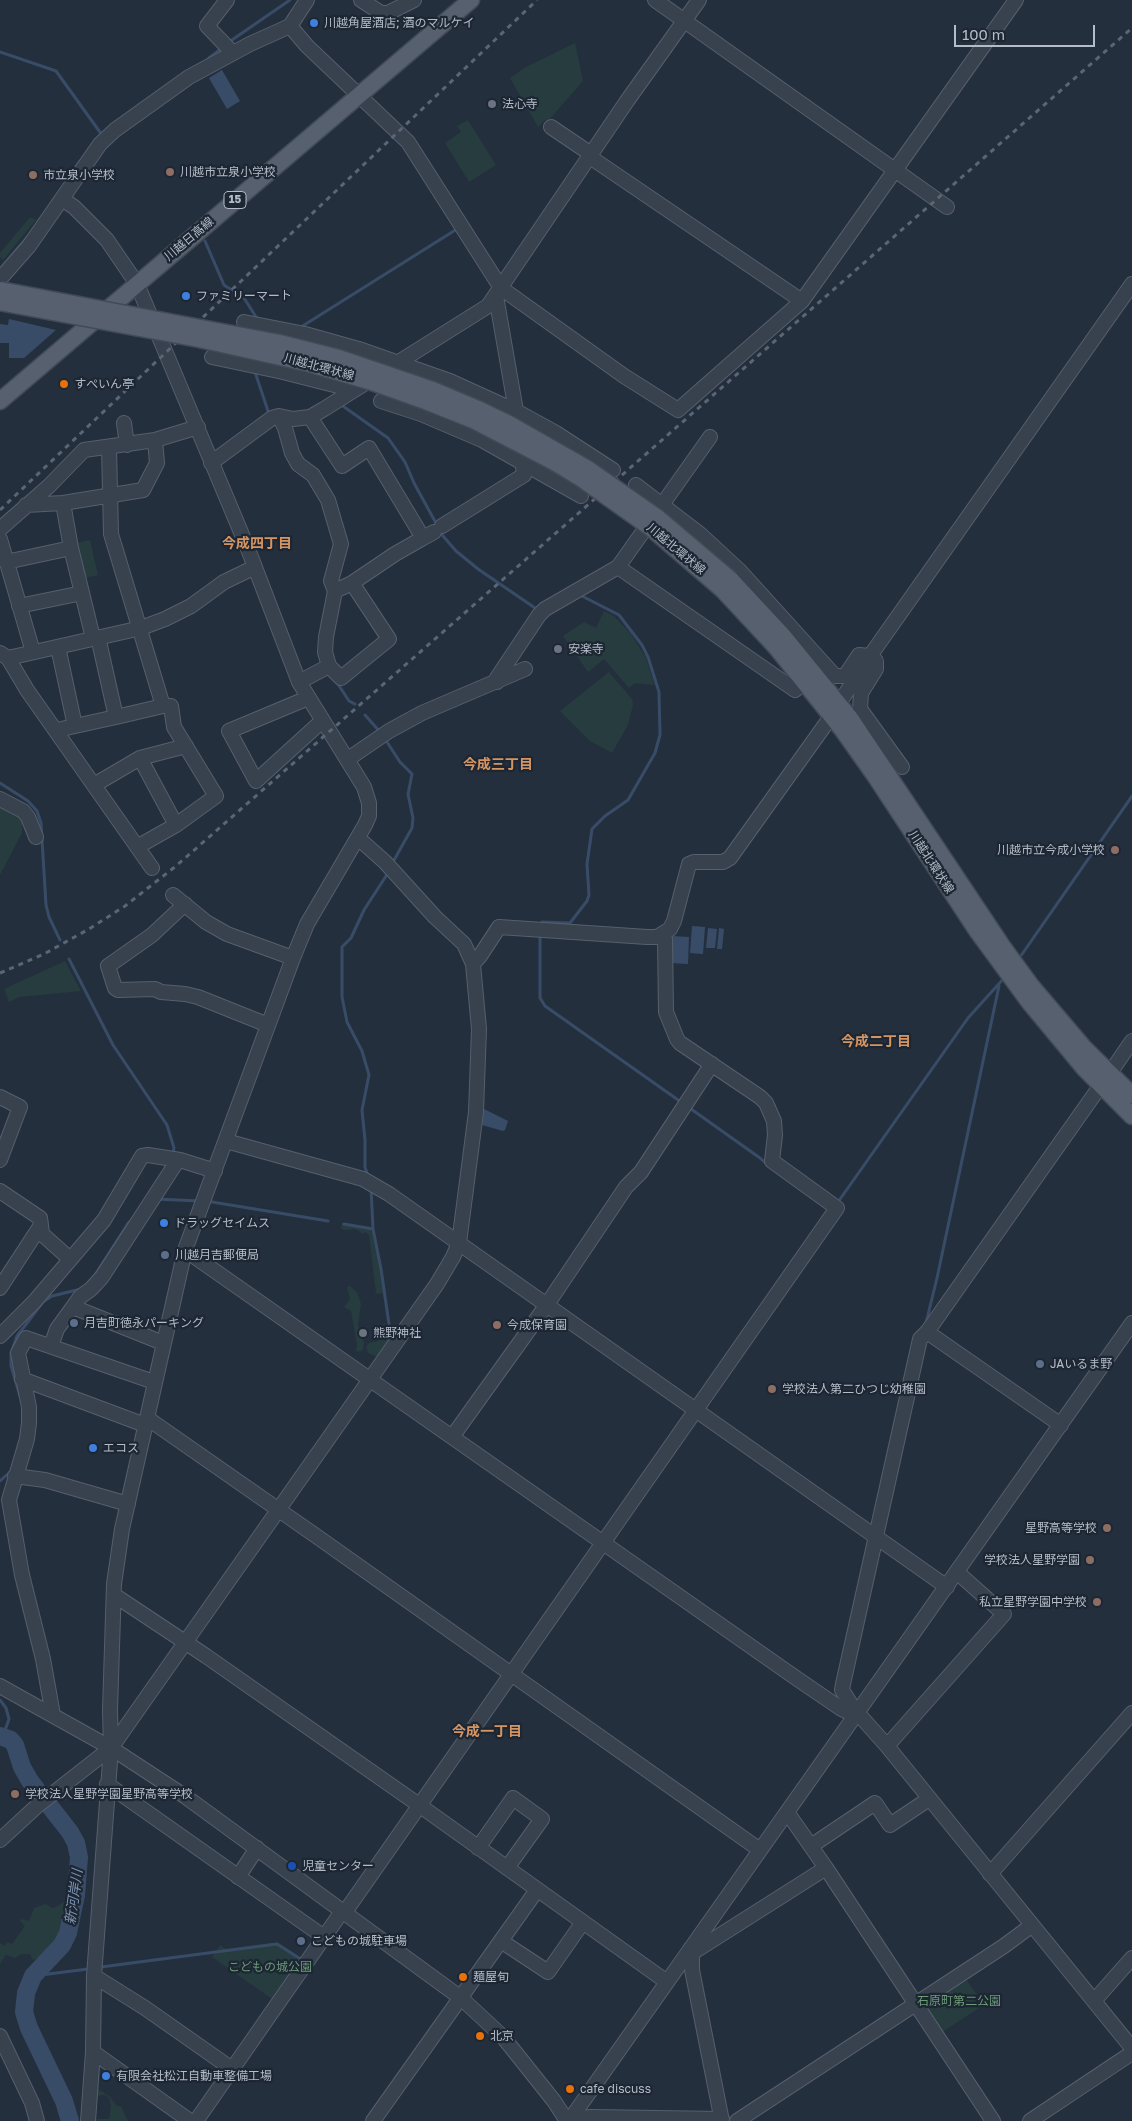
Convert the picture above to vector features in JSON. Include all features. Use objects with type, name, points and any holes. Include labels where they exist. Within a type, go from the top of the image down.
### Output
[{"type":"main road","name":"川越日高線","points":[[0,401],[471,0]]},
{"type":"main road","name":"川越北環状線","points":[[0,290],[280,343],[339,358],[433,390],[509,424],[588,469],[658,518],[784,637],[835,710],[876,777],[978,932],[1030,1003],[1105,1079],[1132,1116]]},
{"type":"main road","name":"川越北環状線","points":[[0,302],[190,337],[337,370],[428,402],[496,432],[582,479],[727,585],[805,681],[835,710]]},
{"type":"main road","name":"川越北環状線","points":[[1105,1079],[1132,1095]]},
{"type":"street","points":[[227,0],[207,26],[233,53]]},
{"type":"street","points":[[0,279],[6,264],[29,246],[100,144],[115,130],[189,77],[233,53],[290,26],[307,0]]},
{"type":"street","points":[[361,0],[381,13],[388,13],[414,0]]},
{"type":"street","points":[[655,0],[948,207]]},
{"type":"street","points":[[211,463],[247,435],[279,416],[293,418],[310,417],[488,306],[699,0]]},
{"type":"street","points":[[498,292],[678,410],[802,301],[1016,0]]},
{"type":"street","points":[[290,26],[307,46],[408,142],[498,292],[523,462],[524,475],[399,551],[352,583],[335,591]]},
{"type":"street","points":[[551,127],[590,156],[802,301]]},
{"type":"street","points":[[62,199],[74,207],[107,240],[137,284],[255,567],[299,682],[364,786],[369,804],[368,816],[358,838],[307,924],[185,1250],[122,1529],[114,1595],[110,1700],[111,1748],[94,1976],[93,2052],[88,2121]]},
{"type":"street","points":[[474,964],[499,927],[647,937],[657,937],[670,929],[674,921],[689,864],[694,862],[723,862],[730,858],[1132,284]]},
{"type":"street","points":[[244,322],[305,334],[399,362],[450,381],[516,411],[556,433],[613,470]]},
{"type":"street","points":[[212,357],[354,390]]},
{"type":"street","points":[[381,401],[459,430],[523,462],[581,496]]},
{"type":"street","points":[[279,416],[285,428],[292,453],[298,464],[313,475],[328,500],[341,544],[331,581],[335,591],[325,652],[329,666],[341,678],[389,639],[352,583]]},
{"type":"street","points":[[310,417],[342,466],[369,448],[433,532]]},
{"type":"street","points":[[124,423],[127,445]]},
{"type":"street","points":[[0,528],[49,486],[84,450],[109,448],[155,440],[198,427]]},
{"type":"street","points":[[497,682],[497,678],[545,609],[618,567],[710,437]]},
{"type":"street","points":[[26,505],[63,503],[109,494],[143,490],[157,462],[155,440]]},
{"type":"street","points":[[109,448],[111,534],[163,706]]},
{"type":"street","points":[[636,485],[700,534],[740,571],[836,676],[845,676],[859,655],[870,656],[876,661],[876,668],[860,693],[860,709],[902,767]]},
{"type":"street","points":[[63,503],[82,593],[96,638],[116,717]]},
{"type":"street","points":[[0,539],[33,652]]},
{"type":"street","points":[[6,562],[71,548]]},
{"type":"street","points":[[152,868],[57,730],[3,656],[58,647],[140,628],[165,620],[191,606],[224,582],[255,567]]},
{"type":"street","points":[[618,567],[795,690],[805,681]]},
{"type":"street","points":[[19,606],[82,593]]},
{"type":"street","points":[[58,647],[74,726]]},
{"type":"street","points":[[299,682],[329,666]]},
{"type":"street","points":[[348,759],[389,731],[422,712],[525,669]]},
{"type":"street","points":[[308,698],[230,731],[256,781],[322,721]]},
{"type":"street","points":[[57,730],[163,706],[171,706],[174,726],[216,796],[176,825],[137,847]]},
{"type":"street","points":[[94,785],[140,758],[186,746]]},
{"type":"street","points":[[140,758],[176,825]]},
{"type":"street","points":[[0,800],[23,811],[36,837]]},
{"type":"street","points":[[0,1840],[37,1806],[111,1748],[437,1284],[459,1243],[476,1112],[479,1029],[474,964],[464,944],[385,862],[358,838]]},
{"type":"street","points":[[173,895],[206,922],[227,934],[293,958]]},
{"type":"street","points":[[185,904],[152,935],[108,966],[115,988],[118,990],[155,989],[161,992],[191,995],[268,1025]]},
{"type":"street","points":[[196,2121],[324,1937],[697,1411],[837,1208],[772,1161],[775,1129],[774,1121],[766,1104],[753,1091],[680,1043],[668,1021],[665,1003],[664,934]]},
{"type":"street","points":[[1132,1041],[927,1332],[920,1339],[878,1538],[842,1690],[857,1714],[887,1746],[1031,1926],[1132,2048]]},
{"type":"street","points":[[452,1437],[546,1306],[626,1187],[641,1172],[712,1064]]},
{"type":"street","points":[[0,1097],[20,1106],[0,1160]]},
{"type":"street","points":[[226,1141],[363,1179],[377,1187],[947,1587]]},
{"type":"street","points":[[0,1336],[12,1326],[104,1220],[142,1156],[148,1155],[172,1159],[215,1171]]},
{"type":"street","points":[[51,1346],[57,1328],[80,1297],[91,1290],[102,1277],[153,1200],[172,1159]]},
{"type":"street","points":[[0,1191],[40,1218],[42,1234],[70,1260]]},
{"type":"street","points":[[0,1288],[41,1226]]},
{"type":"street","points":[[185,1250],[827,1699],[848,1712],[857,1714]]},
{"type":"street","points":[[73,1307],[163,1343]]},
{"type":"street","points":[[569,2121],[691,1951],[846,1726],[857,1714],[958,1573],[1132,1323]]},
{"type":"street","points":[[12,1326],[26,1338],[154,1382]]},
{"type":"street","points":[[927,1332],[1061,1425]]},
{"type":"street","points":[[26,1338],[18,1353],[29,1407],[29,1423],[27,1439],[9,1500],[22,1575],[43,1659],[53,1716]]},
{"type":"street","points":[[22,1379],[146,1422],[278,1510],[760,1850]]},
{"type":"street","points":[[15,1476],[45,1480],[128,1504]]},
{"type":"street","points":[[887,1746],[1004,1614],[958,1573]]},
{"type":"street","points":[[114,1595],[419,1805],[667,1982]]},
{"type":"street","points":[[0,1686],[111,1748],[178,1791],[461,1998],[503,2037],[569,2121]]},
{"type":"street","points":[[990,1874],[1130,1721]]},
{"type":"street","points":[[107,1784],[324,1937]]},
{"type":"street","points":[[478,1848],[513,1798],[542,1819],[507,1868]]},
{"type":"street","points":[[811,1846],[875,1803],[890,1825],[929,1799]]},
{"type":"street","points":[[787,1812],[993,2121]]},
{"type":"street","points":[[238,1876],[257,1848]]},
{"type":"street","points":[[691,1951],[826,1868]]},
{"type":"street","points":[[374,2121],[537,1890]]},
{"type":"street","points":[[501,1941],[548,1972],[583,1922]]},
{"type":"street","points":[[737,2121],[1031,1926]]},
{"type":"street","points":[[569,2121],[591,2117],[722,2120],[692,1970],[691,1951]]},
{"type":"street","points":[[1094,2001],[1132,1958]]},
{"type":"street","points":[[94,1976],[146,2008],[232,2069]]},
{"type":"street","points":[[0,2036],[32,2103],[37,2121]]},
{"type":"street","points":[[93,2052],[190,2121]]},
{"type":"street","points":[[1030,2121],[1132,2053]]},
{"type":"green space","points":[[575,43],[583,81],[547,122],[545,120],[538,127],[510,78],[524,68]]},
{"type":"green space","points":[[468,120],[496,165],[469,182],[445,143],[461,132],[457,126]]},
{"type":"green space","points":[[30,217],[36,220],[3,260],[0,257],[0,253]]},
{"type":"green space","points":[[90,540],[98,575],[81,579],[73,544]]},
{"type":"green space","points":[[604,611],[614,616],[631,634],[645,656],[655,685],[635,683],[629,688],[604,659],[588,672],[563,636],[584,622],[596,628]]},
{"type":"green space","points":[[609,672],[632,699],[633,705],[628,725],[612,753],[590,741],[560,711]]},
{"type":"green space","points":[[0,805],[22,817],[22,833],[0,875]]},
{"type":"green space","points":[[65,961],[81,991],[19,997],[9,1002],[4,989]]},
{"type":"green space","points":[[342,1223],[372,1229],[381,1264],[384,1293],[376,1293],[369,1235],[366,1232],[362,1234],[354,1229],[344,1230],[341,1228]]},
{"type":"green space","points":[[350,1286],[357,1292],[361,1304],[358,1325],[364,1343],[363,1350],[358,1352],[356,1350],[357,1344],[351,1311],[344,1307],[350,1299],[347,1287]]},
{"type":"green space","points":[[385,1324],[389,1333],[387,1346],[377,1357],[368,1353],[366,1347],[369,1343],[378,1341],[375,1327]]},
{"type":"green space","points":[[64,1902],[69,1903],[72,1908],[69,1918],[65,1921],[60,1940],[41,1958],[33,1960],[30,1954],[22,1954],[15,1958],[6,1955],[0,1964],[0,1943],[4,1946],[7,1942],[12,1944],[25,1926],[20,1921],[21,1919],[29,1921],[34,1908],[45,1904],[53,1908]]},
{"type":"green space","name":"こどもの城公園","points":[[279,1943],[304,1960],[275,2001],[212,1957],[220,1945],[226,1949]]},
{"type":"green space","name":"石原町第二公園","points":[[964,1976],[984,2005],[939,2034],[921,2005]]},
{"type":"green space","points":[[95,2089],[109,2096],[117,2106],[121,2106],[128,2121],[95,2121],[97,2119],[109,2119],[111,2106],[109,2098],[105,2095],[96,2096]]},
{"type":"water","points":[[222,70],[240,101],[227,109],[209,78]]},
{"type":"water","points":[[9,319],[56,330],[24,358],[9,358],[9,343],[0,343],[0,324],[8,325]]},
{"type":"water","points":[[692,926],[705,927],[703,954],[690,953]]},
{"type":"water","points":[[708,928],[717,929],[715,948],[706,948]]},
{"type":"water","points":[[719,928],[724,929],[722,949],[717,949]]},
{"type":"water","points":[[672,936],[689,937],[688,964],[671,963]]},
{"type":"water","points":[[484,1109],[508,1121],[505,1130],[482,1125]]},
{"type":"waterway","points":[[229,42],[290,0]]},
{"type":"waterway","points":[[209,58],[222,48]]},
{"type":"waterway","points":[[0,52],[56,71],[102,135]]},
{"type":"waterway","points":[[71,174],[80,161]]},
{"type":"waterway","points":[[301,327],[457,229]]},
{"type":"waterway","points":[[0,269],[29,235]]},
{"type":"waterway","points":[[205,241],[224,285],[244,298],[258,320]]},
{"type":"waterway","points":[[255,372],[268,411]]},
{"type":"waterway","points":[[340,404],[388,438],[405,462],[414,483],[443,536],[456,551],[478,569],[538,610]]},
{"type":"waterway","points":[[542,922],[570,923],[587,901],[589,895],[587,864],[592,829],[605,816],[628,800],[655,753],[660,735],[659,692],[648,657],[642,645],[619,615],[578,594]]},
{"type":"waterway","points":[[336,681],[349,701],[355,704]]},
{"type":"waterway","points":[[365,715],[381,733]]},
{"type":"waterway","points":[[385,739],[400,762],[412,774],[408,794],[413,818],[412,828],[393,862]]},
{"type":"waterway","points":[[0,783],[28,801],[37,811],[41,823],[46,905],[49,917],[60,940]]},
{"type":"waterway","points":[[1018,960],[1132,796]]},
{"type":"waterway","points":[[368,1177],[365,1167],[362,1110],[369,1075],[362,1051],[347,1022],[342,997],[342,947],[351,938],[364,910],[388,873]]},
{"type":"waterway","points":[[540,934],[540,998],[545,1006],[681,1102]]},
{"type":"waterway","points":[[69,959],[113,1045],[167,1125],[174,1148],[173,1154]]},
{"type":"waterway","points":[[838,1202],[968,1018],[1005,977]]},
{"type":"waterway","points":[[926,1323],[999,986]]},
{"type":"waterway","points":[[691,1109],[769,1166]]},
{"type":"waterway","points":[[371,1188],[373,1229],[391,1338]]},
{"type":"waterway","points":[[156,1199],[199,1201]]},
{"type":"waterway","points":[[212,1202],[328,1221]]},
{"type":"waterway","points":[[93,1278],[129,1222]]},
{"type":"waterway","points":[[344,1224],[373,1229]]},
{"type":"waterway","points":[[20,1396],[11,1366],[11,1353],[17,1336],[43,1302],[52,1296],[81,1289]]},
{"type":"waterway","points":[[0,1481],[10,1472]]},
{"type":"waterway","points":[[0,1700],[6,1708],[9,1719],[3,1736]]},
{"type":"waterway","name":"新河岸川","points":[[0,1736],[11,1740],[15,1745],[22,1767],[30,1781],[70,1832],[76,1843],[79,1857],[76,1895],[68,1933],[62,1945],[33,1976],[26,1993],[24,2012],[29,2028],[64,2101],[70,2121]]},
{"type":"waterway","points":[[101,1967],[277,1944],[302,1960]]},
{"type":"waterway","points":[[33,1976],[88,1969]]},
{"type":"railway","points":[[0,510],[537,0]]},
{"type":"railway","points":[[0,973],[44,954],[89,929],[125,906],[176,866],[1132,28]]},
{"type":"place","name":"川越角屋酒店; 酒のマルケイ","points":[[314,23]]},
{"type":"place","name":"法心寺","points":[[492,104]]},
{"type":"place","name":"川越市立泉小学校","points":[[170,172]]},
{"type":"place","name":"市立泉小学校","points":[[33,175]]},
{"type":"place","name":"ファミリーマート","points":[[186,296]]},
{"type":"place","name":"すぺいん亭","points":[[64,384]]},
{"type":"place","name":"安楽寺","points":[[558,649]]},
{"type":"place","name":"川越市立今成小学校","points":[[1115,850]]},
{"type":"place","name":"ドラッグセイムス","points":[[164,1223]]},
{"type":"place","name":"川越月吉郵便局","points":[[165,1255]]},
{"type":"place","name":"月吉町徳永パーキング","points":[[74,1323]]},
{"type":"place","name":"今成保育園","points":[[497,1325]]},
{"type":"place","name":"熊野神社","points":[[363,1333]]},
{"type":"place","name":"JAいるま野","points":[[1040,1364]]},
{"type":"place","name":"学校法人第二ひつじ幼稚園","points":[[772,1389]]},
{"type":"place","name":"エコス","points":[[93,1448]]},
{"type":"place","name":"星野高等学校","points":[[1107,1528]]},
{"type":"place","name":"学校法人星野学園","points":[[1090,1560]]},
{"type":"place","name":"私立星野学園中学校","points":[[1097,1602]]},
{"type":"place","name":"学校法人星野学園星野高等学校","points":[[15,1794]]},
{"type":"place","name":"児童センター","points":[[292,1866]]},
{"type":"place","name":"こどもの城駐車場","points":[[301,1941]]},
{"type":"place","name":"麺屋旬","points":[[463,1977]]},
{"type":"place","name":"北京","points":[[480,2036]]},
{"type":"place","name":"有限会社松江自動車整備工場","points":[[106,2076]]},
{"type":"place","name":"cafe discuss","points":[[570,2089]]},
{"type":"district","name":"今成四丁目","points":[[257,544]]},
{"type":"district","name":"今成三丁目","points":[[498,765]]},
{"type":"district","name":"今成二丁目","points":[[876,1042]]},
{"type":"district","name":"今成一丁目","points":[[487,1732]]}]
